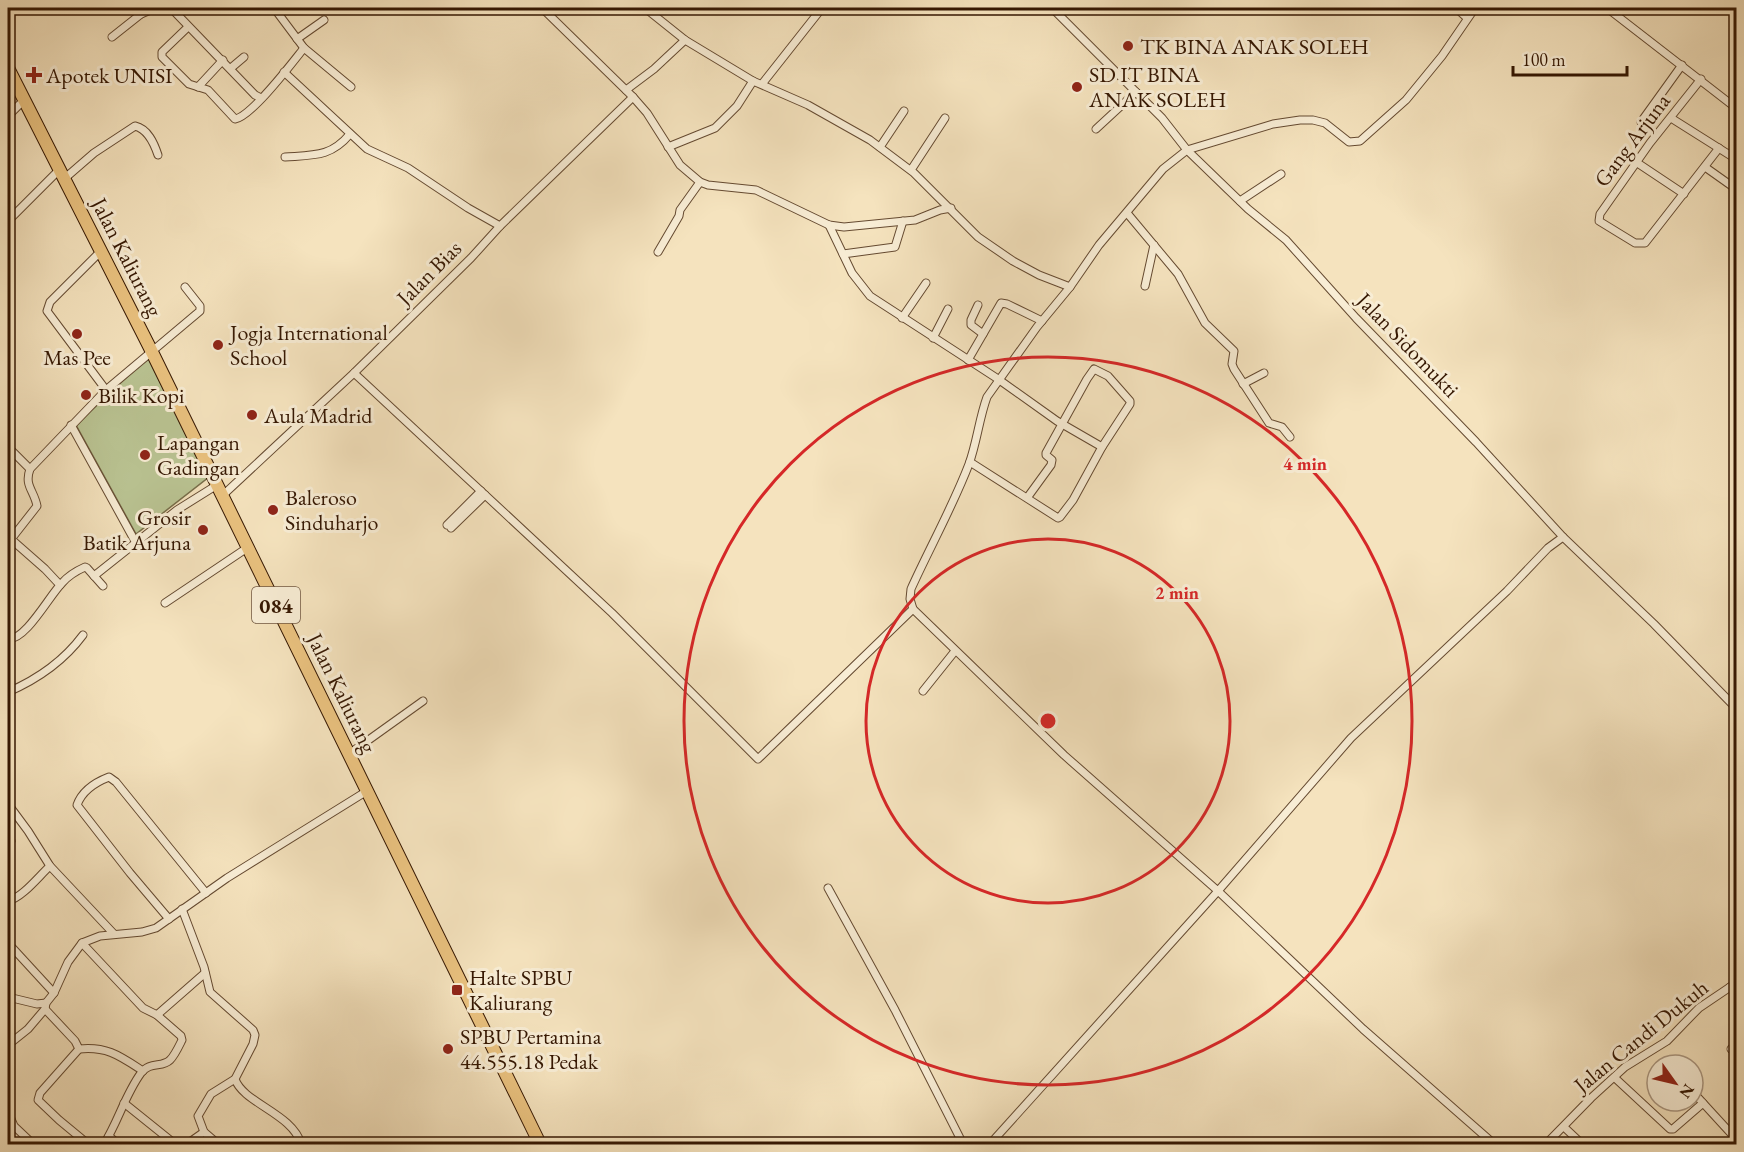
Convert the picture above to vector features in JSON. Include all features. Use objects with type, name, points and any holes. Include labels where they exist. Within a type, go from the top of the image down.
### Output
[{"type":"main road","name":"Jalan Kaliurang","points":[[8,68],[152,352],[540,1144]]},
{"type":"street","points":[[133,8],[141,14]]},
{"type":"street","points":[[112,37],[141,14],[154,8]]},
{"type":"street","points":[[171,8],[255,95],[261,98]]},
{"type":"street","points":[[274,8],[304,48],[351,87]]},
{"type":"street","points":[[646,8],[685,40],[753,81],[832,117],[880,147],[910,170],[978,237],[1013,261],[1039,275],[1070,287]]},
{"type":"street","points":[[762,84],[822,8]]},
{"type":"street","name":"Jalan Sidomukti","points":[[1052,8],[1162,118],[1187,150],[1240,201],[1286,240],[1356,318],[1476,442],[1563,537],[1737,708]]},
{"type":"street","points":[[1456,8],[1467,18]]},
{"type":"street","points":[[1475,8],[1442,56],[1406,100],[1360,141],[1349,142],[1325,123],[1300,120],[1273,124],[1187,150],[1163,169],[1099,245],[1070,287],[998,379],[982,408],[970,462],[959,490],[911,589],[910,599],[913,609],[1064,754],[1218,891],[1363,1029],[1494,1144]]},
{"type":"street","points":[[1607,8],[1737,108]]},
{"type":"street","points":[[545,9],[633,97],[680,165],[700,182],[732,189],[756,190],[829,225],[844,227],[915,220],[951,208]]},
{"type":"street","points":[[297,39],[324,20]]},
{"type":"street","points":[[188,27],[162,52],[161,56],[186,81],[208,90],[235,119],[246,114],[304,48]]},
{"type":"street","points":[[626,90],[685,40]]},
{"type":"street","points":[[231,68],[244,57]]},
{"type":"street","points":[[198,87],[223,60]]},
{"type":"street","points":[[1641,122],[1682,65]]},
{"type":"street","points":[[284,72],[367,149],[408,168],[468,208],[500,226]]},
{"type":"street","name":"Gang Arjuna","points":[[1684,194],[1645,243],[1635,243],[1598,219],[1636,162],[1701,79]]},
{"type":"street","points":[[668,147],[715,128],[737,106],[753,81]]},
{"type":"street","points":[[1096,129],[1136,92]]},
{"type":"street","name":"Jalan Bias","points":[[94,576],[177,510],[219,490],[354,373],[471,258],[500,226],[633,97]]},
{"type":"street","points":[[8,116],[23,101]]},
{"type":"street","points":[[880,147],[904,111]]},
{"type":"street","points":[[910,170],[945,118]]},
{"type":"street","points":[[1671,118],[1737,159]]},
{"type":"street","points":[[8,221],[62,175],[135,126],[148,134],[154,142],[158,155]]},
{"type":"street","points":[[285,157],[333,151],[350,134]]},
{"type":"street","points":[[1636,162],[1684,194],[1719,148]]},
{"type":"street","points":[[1705,167],[1737,189]]},
{"type":"street","points":[[1240,201],[1281,174]]},
{"type":"street","points":[[658,252],[680,210],[700,182]]},
{"type":"street","points":[[1127,213],[1178,274],[1205,323],[1234,351],[1232,364],[1269,423],[1282,427],[1290,437]]},
{"type":"street","points":[[843,254],[896,247],[903,221]]},
{"type":"street","points":[[829,225],[852,273],[870,296],[1063,424],[1102,447]]},
{"type":"street","points":[[1145,286],[1154,245]]},
{"type":"street","points":[[101,251],[50,302],[47,311],[106,390]]},
{"type":"street","points":[[902,318],[926,283]]},
{"type":"street","points":[[60,585],[45,569],[10,541],[37,506],[28,484],[27,477],[30,468],[106,390],[200,311],[200,306],[185,287]]},
{"type":"street","points":[[968,360],[1001,303],[1042,321]]},
{"type":"street","points":[[978,304],[971,325],[983,333]]},
{"type":"street","points":[[933,338],[948,309]]},
{"type":"street","points":[[970,462],[1028,498],[1060,517],[1073,500],[1102,447],[1130,404],[1130,401],[1103,372],[1097,369],[1092,371],[1046,453],[1052,463],[1028,498]]},
{"type":"street","points":[[354,373],[612,614],[758,759],[913,609]]},
{"type":"street","points":[[1243,384],[1264,373]]},
{"type":"street","points":[[71,425],[136,543]]},
{"type":"street","points":[[8,447],[30,468]]},
{"type":"street","points":[[449,526],[483,493]]},
{"type":"street","points":[[990,1144],[1218,891],[1351,738],[1507,591],[1548,548],[1563,537]]},
{"type":"street","points":[[165,603],[247,548]]},
{"type":"street","points":[[8,639],[14,638],[27,627],[60,585],[85,567],[103,586]]},
{"type":"street","points":[[8,692],[25,685],[50,669],[69,653],[83,635]]},
{"type":"street","points":[[923,691],[955,651]]},
{"type":"street","points":[[349,754],[423,701]]},
{"type":"street","points":[[169,919],[77,805],[81,795],[100,780],[109,777],[116,782],[206,893]]},
{"type":"street","points":[[8,1045],[28,1029],[46,1006],[68,962],[82,943],[100,936],[123,935],[156,928],[206,893],[367,791]]},
{"type":"street","points":[[8,804],[50,866],[114,934]]},
{"type":"street","points":[[8,834],[11,841],[8,846]]},
{"type":"street","points":[[8,901],[13,900],[50,866]]},
{"type":"street","points":[[828,888],[895,1010],[963,1144]]},
{"type":"street","points":[[182,909],[204,967],[210,992],[253,1030],[255,1035],[236,1079],[212,1094],[198,1116],[204,1132],[218,1144]]},
{"type":"street","points":[[8,943],[54,993]]},
{"type":"street","points":[[82,943],[143,1008],[157,1015],[181,1036],[182,1040],[171,1060],[164,1064],[149,1066],[142,1071],[104,1144]]},
{"type":"street","points":[[157,1015],[205,973]]},
{"type":"street","points":[[1733,985],[1737,994]]},
{"type":"street","name":"Jalan Candi Dukuh","points":[[1546,1144],[1625,1067],[1666,1041],[1699,1008],[1733,985]]},
{"type":"street","points":[[8,997],[46,1006],[79,1049]]},
{"type":"street","points":[[88,1144],[58,1120],[39,1100],[40,1093],[79,1049],[96,1047],[112,1052],[142,1071]]},
{"type":"street","points":[[1615,1078],[1645,1106]]},
{"type":"street","points":[[236,1079],[240,1090],[266,1106],[287,1124],[299,1136],[301,1144]]},
{"type":"street","points":[[124,1103],[175,1144]]},
{"type":"street","points":[[1705,1105],[1737,1138]]},
{"type":"street","points":[[8,1112],[14,1126],[33,1144]]},
{"type":"street","points":[[1653,1113],[1670,1129],[1691,1113]]},
{"type":"street","points":[[1564,1126],[1581,1144]]},
{"type":"street","points":[[187,1144],[204,1132]]},
{"type":"street","points":[[109,1136],[118,1144]]},
{"type":"green space","name":"Lapangan Gadingan","points":[[148,357],[209,477],[136,534],[76,425]]},
{"type":"place","name":"TK BINA ANAK SOLEH","points":[[1128,46]]},
{"type":"place","name":"Apotek UNISI","points":[[34,75]]},
{"type":"place","name":"SD IT BINA ANAK SOLEH","points":[[1077,87]]},
{"type":"place","name":"Mas Pee","points":[[77,334]]},
{"type":"place","name":"Jogja International School","points":[[218,345]]},
{"type":"place","name":"Bilik Kopi","points":[[86,395]]},
{"type":"place","name":"Aula Madrid","points":[[252,415]]},
{"type":"place","name":"Lapangan Gadingan","points":[[145,455]]},
{"type":"place","name":"Baleroso Sinduharjo","points":[[273,510]]},
{"type":"place","name":"Grosir Batik Arjuna","points":[[203,530]]},
{"type":"place","name":"Halte SPBU Kaliurang","points":[[457,990]]},
{"type":"place","name":"SPBU Pertamina 44.555.18 Pedak","points":[[448,1049]]}]
